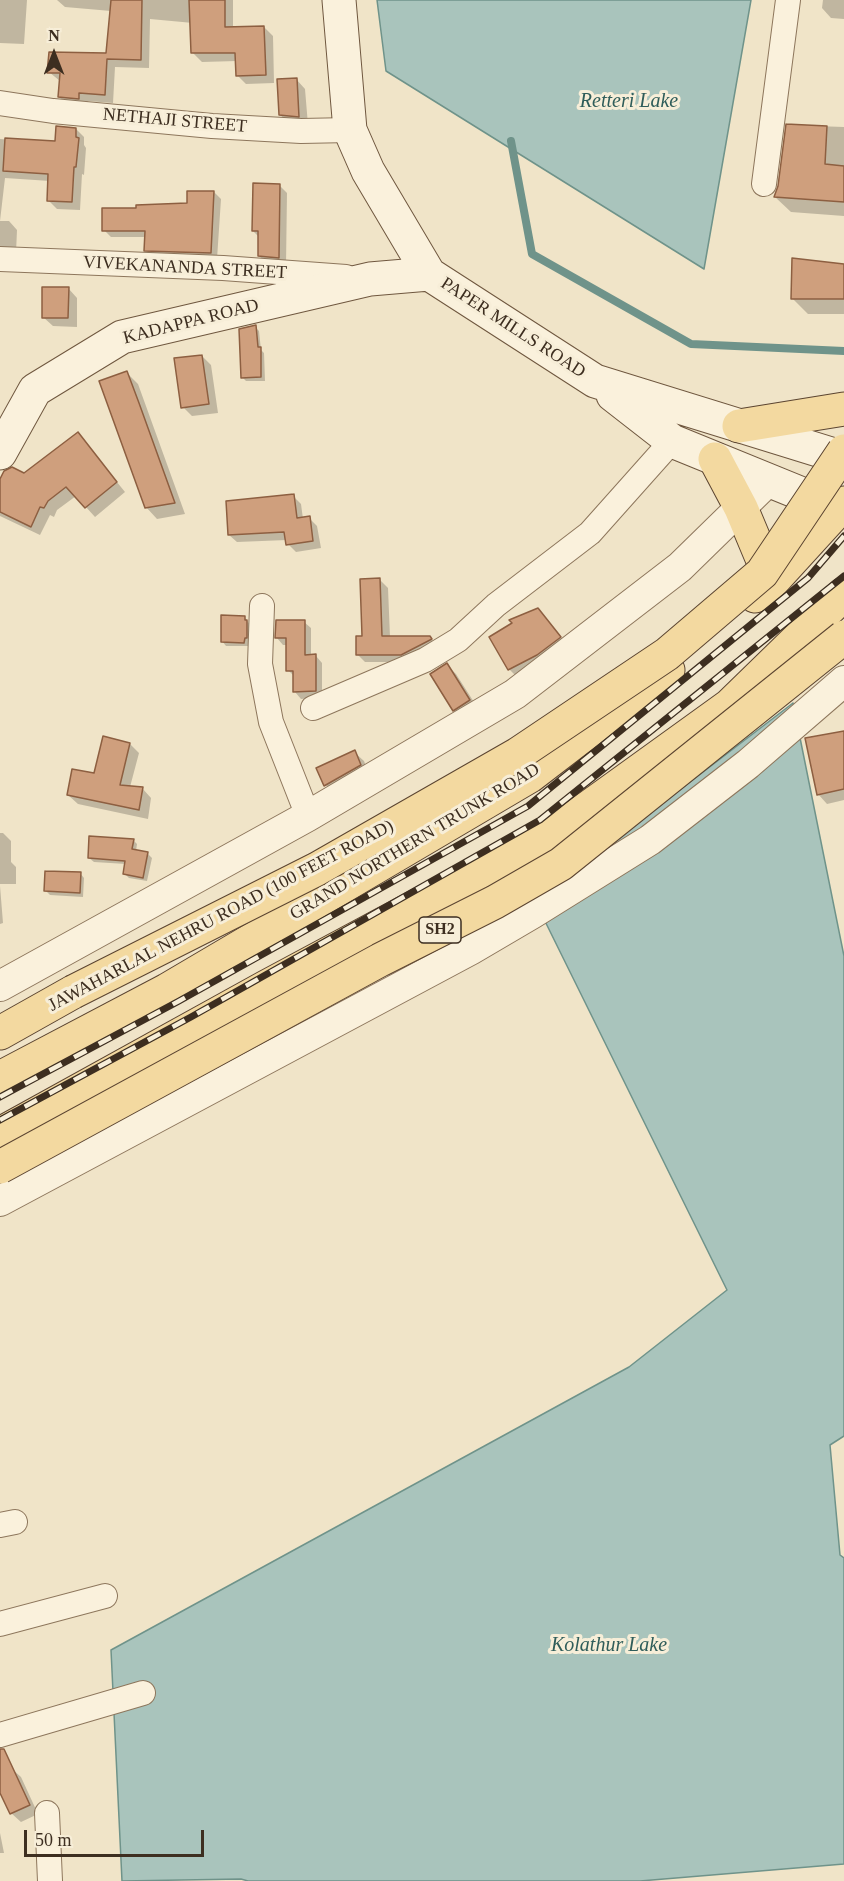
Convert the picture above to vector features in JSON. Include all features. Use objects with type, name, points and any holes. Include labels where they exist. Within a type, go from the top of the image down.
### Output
[{"type":"main road","name":"PAPER MILLS ROAD","points":[[339,0],[350,130],[368,171],[429,274],[595,381],[844,458]]},
{"type":"main road","name":"KADAPPA ROAD","points":[[0,453],[35,390],[122,337],[369,279],[429,274]]},
{"type":"main road","points":[[595,381],[672,441],[768,481],[842,508]]},
{"type":"main road","points":[[740,426],[841,405]]},
{"type":"main road","name":"JAWAHARLAL NEHRU ROAD (100 FEET ROAD)","points":[[0,1032],[73,992],[338,858],[518,754],[667,654],[762,573],[844,451]]},
{"type":"main road","points":[[715,459],[741,508],[772,582]]},
{"type":"main road","name":"GRAND NORTHERN TRUNK ROAD","points":[[0,1078],[167,990],[530,776],[679,661],[772,582],[842,508]]},
{"type":"main road","points":[[0,1134],[266,987],[553,833],[729,706],[844,594]]},
{"type":"main road","name":"SH2","points":[[0,1167],[381,960],[495,902],[561,864],[844,637]]},
{"type":"main road","points":[[792,646],[844,657]]},
{"type":"street","points":[[764,184],[788,0]]},
{"type":"street","name":"NETHAJI STREET","points":[[0,103],[53,111],[212,126],[301,131],[350,130]]},
{"type":"street","name":"VIVEKANANDA STREET","points":[[0,259],[223,268],[369,279]]},
{"type":"street","points":[[801,446],[841,405]]},
{"type":"street","points":[[314,708],[425,660],[458,640],[496,605],[590,533],[672,441]]},
{"type":"street","points":[[0,986],[308,816],[514,694],[680,567],[768,481]]},
{"type":"street","points":[[262,606],[260,664],[271,722],[308,816]]},
{"type":"street","points":[[0,1201],[470,950],[533,913],[650,840],[748,764],[844,681]]},
{"type":"street","points":[[0,1624],[105,1596]]},
{"type":"street","points":[[0,1735],[143,1693]]},
{"type":"street","points":[[47,1813],[50,1881]]},
{"type":"water","name":"Retteri Lake","points":[[377,0],[751,0],[704,269],[386,71]]},
{"type":"water","name":"Kolathur Lake","points":[[793,703],[844,956],[844,1436],[830,1445],[840,1555],[844,1558],[844,1864],[640,1881],[248,1881],[241,1879],[122,1881],[111,1650],[629,1367],[727,1290],[535,901]]},
{"type":"building","points":[[111,0],[142,0],[141,60],[107,59],[105,95],[79,93],[79,99],[58,97],[60,73],[47,73],[49,52],[106,53]]},
{"type":"building","points":[[189,0],[225,0],[225,27],[264,26],[266,75],[236,76],[235,53],[191,53]]},
{"type":"building","points":[[297,78],[299,117],[279,115],[277,79]]},
{"type":"building","points":[[786,124],[827,126],[825,164],[844,166],[844,202],[774,197],[778,186]]},
{"type":"building","points":[[56,126],[76,128],[76,137],[79,138],[76,167],[74,167],[72,202],[47,201],[48,174],[3,171],[5,138],[55,141]]},
{"type":"building","points":[[253,183],[280,184],[279,258],[258,256],[258,231],[252,231]]},
{"type":"building","points":[[187,191],[214,191],[211,253],[144,251],[145,231],[102,231],[102,208],[136,208],[136,205],[187,203]]},
{"type":"building","points":[[792,258],[844,264],[844,299],[791,299]]},
{"type":"building","points":[[42,287],[69,287],[68,318],[42,318]]},
{"type":"building","points":[[256,325],[258,347],[261,347],[261,377],[241,378],[239,329]]},
{"type":"building","points":[[202,355],[209,404],[181,408],[174,358]]},
{"type":"building","points":[[127,371],[175,503],[145,508],[99,381]]},
{"type":"building","points":[[78,432],[117,482],[85,508],[66,487],[48,501],[44,508],[40,507],[31,527],[0,512],[0,479],[4,471],[12,467],[24,473]]},
{"type":"building","points":[[294,494],[297,518],[310,516],[313,541],[286,545],[284,532],[228,535],[226,501]]},
{"type":"building","points":[[380,578],[382,636],[430,636],[432,639],[401,655],[356,655],[356,636],[362,636],[360,579]]},
{"type":"building","points":[[538,608],[561,637],[537,655],[508,670],[489,637],[512,623],[509,620]]},
{"type":"building","points":[[221,615],[245,616],[247,638],[244,643],[221,642]]},
{"type":"building","points":[[276,620],[305,620],[305,655],[316,654],[316,691],[293,692],[293,671],[286,671],[286,638],[275,638]]},
{"type":"building","points":[[447,663],[470,700],[453,711],[430,674]]},
{"type":"building","points":[[844,731],[844,789],[817,795],[805,738]]},
{"type":"building","points":[[103,736],[130,743],[120,785],[143,787],[139,810],[67,795],[72,769],[94,773]]},
{"type":"building","points":[[355,750],[361,765],[324,786],[316,768]]},
{"type":"building","points":[[89,836],[134,839],[132,849],[148,852],[143,878],[123,874],[125,861],[88,858]]},
{"type":"building","points":[[45,871],[81,872],[80,893],[44,891]]},
{"type":"building","points":[[0,1749],[4,1749],[30,1805],[10,1814],[0,1793]]},
{"type":"waterway","points":[[511,141],[532,254],[691,344],[844,351]]},
{"type":"railway","points":[[0,1097],[179,1001],[528,806],[808,578],[844,536]]},
{"type":"railway","points":[[0,1120],[191,1017],[540,820],[844,576]]}]
